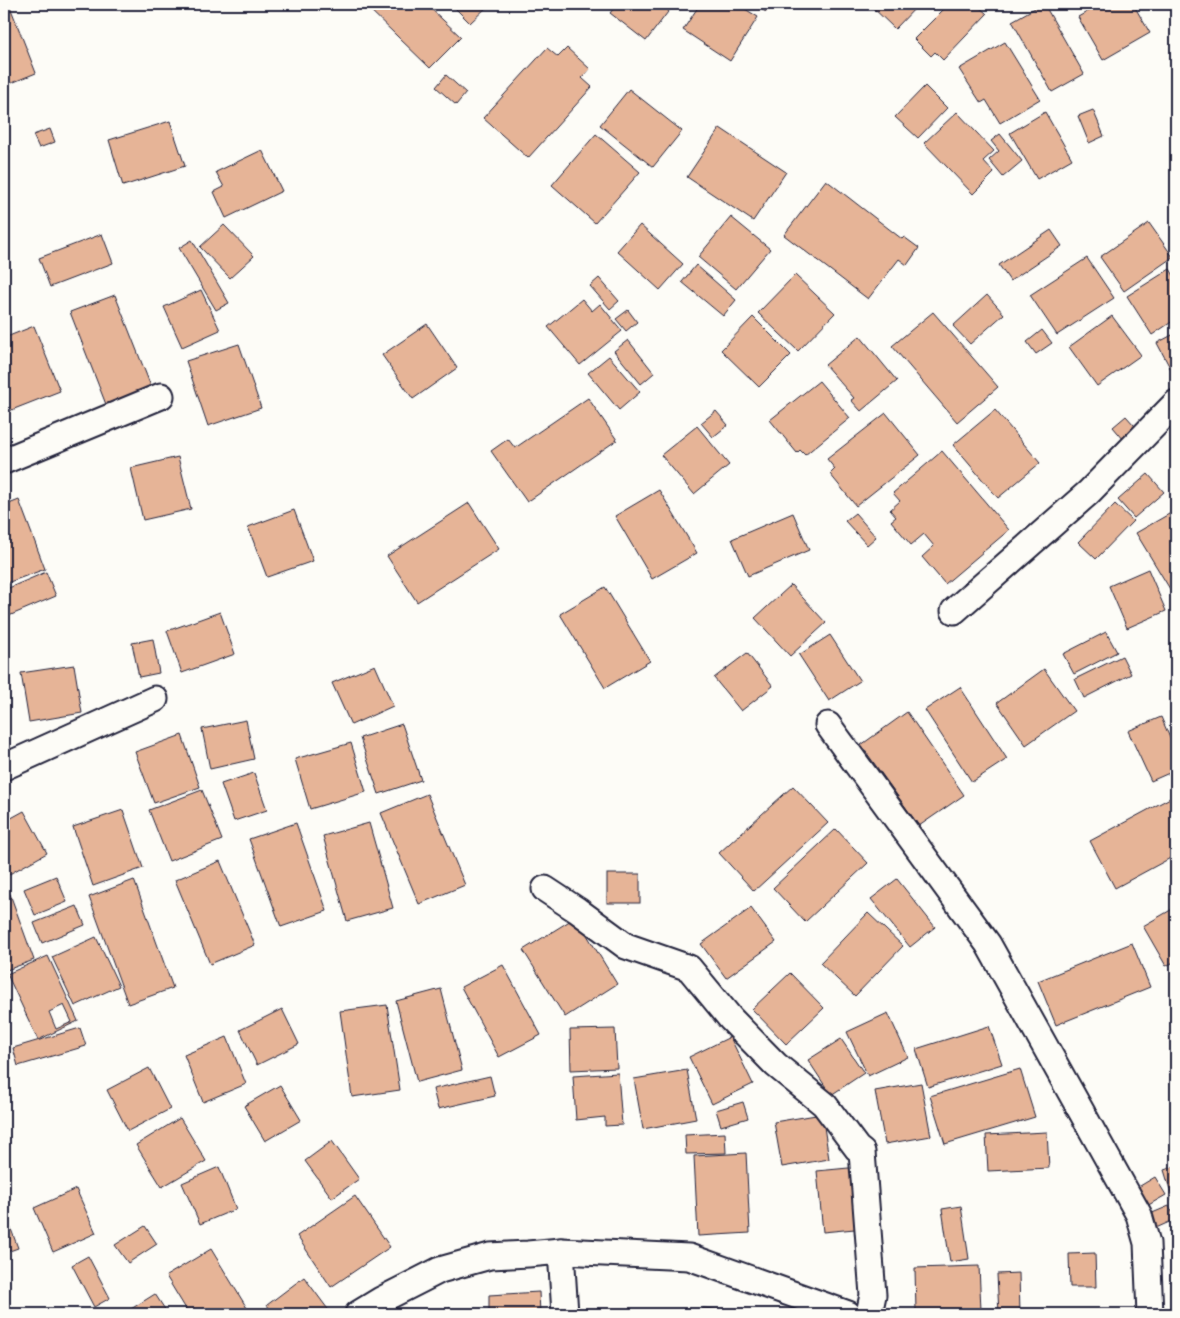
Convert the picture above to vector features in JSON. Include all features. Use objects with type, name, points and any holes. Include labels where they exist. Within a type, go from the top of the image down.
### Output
[{"type":"street","points":[[4,461],[161,396]]},
{"type":"street","points":[[954,611],[1088,493],[1176,403]]},
{"type":"street","points":[[4,767],[155,699]]},
{"type":"street","points":[[828,725],[988,944],[1139,1215],[1146,1243],[1150,1314]]},
{"type":"street","points":[[545,889],[626,946],[689,968],[731,1019],[776,1065],[824,1104],[862,1152],[873,1295],[869,1314]]},
{"type":"street","points":[[358,1314],[380,1300],[440,1270],[490,1256],[561,1251],[689,1257],[848,1314]]},
{"type":"street","points":[[561,1251],[565,1314]]},
{"type":"building","points":[[4,4],[9,4],[36,73],[4,86]]},
{"type":"building","points":[[364,4],[426,4],[461,37],[430,68]]},
{"type":"building","points":[[451,4],[490,4],[470,23]]},
{"type":"building","points":[[617,4],[674,4],[646,41],[610,13]]},
{"type":"building","points":[[700,4],[737,4],[758,17],[730,61],[683,30]]},
{"type":"building","points":[[753,4],[772,4],[766,12]]},
{"type":"building","points":[[869,4],[919,4],[895,29]]},
{"type":"building","points":[[949,4],[976,4],[987,14],[943,60],[935,52],[931,56],[914,39]]},
{"type":"building","points":[[1044,4],[1084,74],[1052,92],[1012,21]]},
{"type":"building","points":[[1101,4],[1133,4],[1150,33],[1103,60],[1078,17]]},
{"type":"building","points":[[1005,42],[1040,99],[1000,123],[986,100],[981,103],[959,69]]},
{"type":"building","points":[[547,48],[558,57],[567,48],[590,69],[582,78],[592,87],[528,158],[483,118]]},
{"type":"building","points":[[446,75],[466,93],[456,105],[436,87]]},
{"type":"building","points":[[925,86],[947,108],[918,138],[895,117]]},
{"type":"building","points":[[629,89],[682,131],[653,167],[600,125]]},
{"type":"building","points":[[1093,110],[1104,136],[1089,143],[1078,116]]},
{"type":"building","points":[[957,112],[994,151],[983,161],[994,173],[973,194],[924,143]]},
{"type":"building","points":[[1045,112],[1072,159],[1037,179],[1010,133]]},
{"type":"building","points":[[170,121],[185,166],[123,186],[109,140]]},
{"type":"building","points":[[720,128],[786,172],[753,221],[687,177]]},
{"type":"building","points":[[50,129],[55,142],[39,148],[33,135]]},
{"type":"building","points":[[596,134],[640,172],[595,223],[552,185]]},
{"type":"building","points":[[1000,134],[1022,161],[1003,177],[989,160],[999,151],[991,141]]},
{"type":"building","points":[[262,150],[282,191],[226,218],[214,192],[224,187],[216,172]]},
{"type":"building","points":[[826,180],[902,239],[904,237],[919,248],[907,265],[899,259],[868,299],[784,235]]},
{"type":"building","points":[[4,197],[8,208],[4,209]]},
{"type":"building","points":[[731,217],[770,249],[736,289],[698,257]]},
{"type":"building","points":[[1149,223],[1173,257],[1124,291],[1100,257]]},
{"type":"building","points":[[224,225],[254,256],[230,278],[200,247]]},
{"type":"building","points":[[640,225],[683,264],[660,290],[617,251]]},
{"type":"building","points":[[1051,230],[1062,246],[1010,281],[999,265]]},
{"type":"building","points":[[102,234],[113,263],[50,287],[39,258]]},
{"type":"building","points":[[192,240],[229,303],[216,310],[179,248]]},
{"type":"building","points":[[1087,258],[1114,298],[1057,335],[1030,295]]},
{"type":"building","points":[[696,265],[736,300],[723,316],[682,282]]},
{"type":"building","points":[[1170,269],[1176,279],[1176,319],[1152,335],[1127,296]]},
{"type":"building","points":[[795,275],[835,313],[798,351],[758,313]]},
{"type":"building","points":[[599,278],[619,301],[610,309],[590,286]]},
{"type":"building","points":[[201,290],[220,330],[182,347],[164,307]]},
{"type":"building","points":[[115,295],[152,389],[107,407],[70,312]]},
{"type":"building","points":[[987,295],[1004,314],[970,344],[953,326]]},
{"type":"building","points":[[582,299],[592,311],[600,304],[622,331],[580,365],[548,327]]},
{"type":"building","points":[[628,310],[637,322],[626,331],[616,319]]},
{"type":"building","points":[[933,312],[998,387],[957,422],[892,346]]},
{"type":"building","points":[[1112,316],[1141,355],[1097,386],[1069,347]]},
{"type":"building","points":[[753,317],[791,355],[759,387],[721,350]]},
{"type":"building","points":[[427,324],[457,368],[413,399],[382,355]]},
{"type":"building","points":[[34,326],[60,391],[4,413],[4,338]]},
{"type":"building","points":[[1042,330],[1052,343],[1036,354],[1027,342]]},
{"type":"building","points":[[1176,333],[1176,379],[1157,343]]},
{"type":"building","points":[[860,336],[897,381],[861,411],[851,400],[854,398],[825,365]]},
{"type":"building","points":[[628,340],[654,373],[641,384],[614,351]]},
{"type":"building","points":[[239,344],[261,408],[208,426],[186,361]]},
{"type":"building","points":[[609,356],[640,392],[619,410],[588,373]]},
{"type":"building","points":[[819,381],[850,418],[805,455],[800,450],[797,453],[770,420]]},
{"type":"building","points":[[588,398],[617,440],[527,502],[491,451],[508,439],[515,448]]},
{"type":"building","points":[[995,410],[1040,463],[998,498],[953,445]]},
{"type":"building","points":[[716,411],[728,425],[713,437],[701,423]]},
{"type":"building","points":[[886,413],[920,455],[856,506],[830,474],[835,469],[827,459]]},
{"type":"building","points":[[1126,416],[1142,434],[1129,446],[1113,427]]},
{"type":"building","points":[[697,426],[729,465],[694,494],[661,455]]},
{"type":"building","points":[[942,451],[1009,530],[945,584],[922,557],[934,546],[924,534],[911,545],[891,521],[896,517],[890,510],[900,501],[893,493]]},
{"type":"building","points":[[178,457],[191,509],[143,520],[131,468]]},
{"type":"building","points":[[1148,474],[1164,492],[1134,518],[1118,500]]},
{"type":"building","points":[[659,490],[697,553],[652,579],[615,516]]},
{"type":"building","points":[[19,500],[45,569],[4,584],[4,506]]},
{"type":"building","points":[[469,503],[499,549],[417,602],[387,556]]},
{"type":"building","points":[[1115,504],[1133,521],[1096,559],[1078,542]]},
{"type":"building","points":[[294,510],[313,561],[267,577],[248,527]]},
{"type":"building","points":[[1176,510],[1176,592],[1173,594],[1136,533]]},
{"type":"building","points":[[793,513],[809,550],[748,576],[732,539]]},
{"type":"building","points":[[855,513],[876,537],[867,545],[845,521]]},
{"type":"building","points":[[1148,569],[1166,611],[1127,628],[1109,586]]},
{"type":"building","points":[[46,572],[56,596],[4,618],[4,590]]},
{"type":"building","points":[[791,585],[826,623],[790,656],[755,618]]},
{"type":"building","points":[[605,587],[650,661],[605,688],[560,614]]},
{"type":"building","points":[[220,612],[235,654],[182,673],[167,631]]},
{"type":"building","points":[[1106,632],[1117,652],[1074,674],[1063,654]]},
{"type":"building","points":[[830,635],[860,681],[829,701],[799,655]]},
{"type":"building","points":[[153,639],[159,673],[139,677],[132,643]]},
{"type":"building","points":[[747,653],[773,686],[741,711],[714,678]]},
{"type":"building","points":[[1122,656],[1131,674],[1084,698],[1075,679]]},
{"type":"building","points":[[74,665],[82,713],[29,722],[21,673]]},
{"type":"building","points":[[375,665],[393,706],[351,725],[332,683]]},
{"type":"building","points":[[1044,669],[1074,711],[1026,745],[997,703]]},
{"type":"building","points":[[960,687],[1007,759],[972,782],[925,710]]},
{"type":"building","points":[[907,712],[964,795],[919,826],[861,745]]},
{"type":"building","points":[[1161,717],[1176,752],[1176,770],[1151,781],[1128,731]]},
{"type":"building","points":[[246,720],[254,759],[210,769],[202,729]]},
{"type":"building","points":[[402,724],[421,780],[379,794],[360,738]]},
{"type":"building","points":[[182,735],[200,787],[154,803],[135,752]]},
{"type":"building","points":[[351,743],[366,792],[310,809],[295,759]]},
{"type":"building","points":[[254,773],[267,810],[234,821],[221,784]]},
{"type":"building","points":[[793,786],[828,823],[754,891],[719,853]]},
{"type":"building","points":[[202,790],[222,840],[169,861],[149,810]]},
{"type":"building","points":[[427,794],[465,885],[419,904],[381,813]]},
{"type":"building","points":[[1172,797],[1176,805],[1176,855],[1115,888],[1090,841]]},
{"type":"building","points":[[123,810],[143,868],[93,886],[73,827]]},
{"type":"building","points":[[24,811],[47,853],[4,877],[4,822]]},
{"type":"building","points":[[296,823],[327,911],[281,927],[249,839]]},
{"type":"building","points":[[369,823],[393,908],[347,921],[323,836]]},
{"type":"building","points":[[836,829],[868,863],[805,922],[773,888]]},
{"type":"building","points":[[220,861],[255,945],[210,964],[175,880]]},
{"type":"building","points":[[607,874],[640,874],[640,903],[607,903]]},
{"type":"building","points":[[56,876],[67,902],[35,915],[24,889]]},
{"type":"building","points":[[897,879],[935,927],[910,947],[871,899]]},
{"type":"building","points":[[134,880],[173,988],[128,1004],[89,897]]},
{"type":"building","points":[[10,894],[34,960],[4,971],[4,896]]},
{"type":"building","points":[[77,906],[85,925],[42,943],[34,923]]},
{"type":"building","points":[[1176,907],[1176,961],[1166,966],[1143,926]]},
{"type":"building","points":[[751,908],[776,942],[726,978],[701,944]]},
{"type":"building","points":[[868,913],[903,946],[855,996],[820,963]]},
{"type":"building","points":[[576,917],[617,984],[565,1017],[523,950]]},
{"type":"building","points":[[96,937],[119,986],[75,1006],[52,957]]},
{"type":"building","points":[[1132,943],[1150,987],[1056,1025],[1038,981]]},
{"type":"building","points":[[48,956],[78,1021],[38,1040],[7,974]],"holes":[[[64,1005],[72,1022],[56,1029],[49,1012]]]},
{"type":"building","points":[[503,965],[541,1035],[499,1057],[461,987]]},
{"type":"building","points":[[790,973],[824,1008],[786,1044],[752,1009]]},
{"type":"building","points":[[441,989],[462,1070],[417,1082],[396,1001]]},
{"type":"building","points":[[387,1005],[400,1090],[352,1097],[340,1011]]},
{"type":"building","points":[[282,1009],[299,1044],[257,1065],[240,1030]]},
{"type":"building","points":[[888,1013],[908,1057],[868,1076],[847,1032]]},
{"type":"building","points":[[989,1026],[1002,1064],[928,1087],[916,1049]]},
{"type":"building","points":[[80,1028],[86,1046],[18,1066],[13,1048]]},
{"type":"building","points":[[615,1029],[617,1068],[571,1070],[570,1030]]},
{"type":"building","points":[[227,1037],[246,1084],[203,1102],[184,1055]]},
{"type":"building","points":[[730,1037],[753,1084],[712,1104],[689,1057]]},
{"type":"building","points":[[841,1039],[864,1073],[831,1095],[808,1060]]},
{"type":"building","points":[[149,1068],[170,1109],[128,1131],[107,1090]]},
{"type":"building","points":[[1020,1069],[1035,1117],[945,1144],[930,1096]]},
{"type":"building","points":[[687,1070],[696,1119],[643,1129],[634,1079]]},
{"type":"building","points":[[618,1073],[622,1125],[605,1126],[605,1117],[576,1120],[573,1076]]},
{"type":"building","points":[[490,1076],[495,1096],[438,1109],[433,1089]]},
{"type":"building","points":[[921,1083],[931,1136],[885,1144],[875,1091]]},
{"type":"building","points":[[280,1085],[301,1120],[265,1141],[244,1106]]},
{"type":"building","points":[[743,1102],[748,1118],[721,1126],[716,1110]]},
{"type":"building","points":[[822,1114],[829,1159],[782,1167],[774,1122]]},
{"type":"building","points":[[180,1118],[206,1161],[162,1187],[136,1145]]},
{"type":"building","points":[[1047,1132],[1049,1168],[988,1171],[986,1135]]},
{"type":"building","points":[[725,1133],[726,1153],[686,1154],[685,1135]]},
{"type":"building","points":[[332,1141],[359,1179],[332,1198],[305,1161]]},
{"type":"building","points":[[746,1153],[750,1233],[698,1236],[694,1156]]},
{"type":"building","points":[[1176,1166],[1176,1209],[1164,1170]]},
{"type":"building","points":[[219,1167],[236,1209],[200,1224],[182,1183]]},
{"type":"building","points":[[859,1167],[865,1228],[823,1232],[817,1171]]},
{"type":"building","points":[[1155,1177],[1166,1195],[1145,1207],[1135,1189]]},
{"type":"building","points":[[76,1189],[96,1233],[53,1252],[34,1208]]},
{"type":"building","points":[[355,1196],[390,1247],[331,1287],[297,1236]]},
{"type":"building","points":[[961,1206],[969,1259],[950,1262],[942,1209]]},
{"type":"building","points":[[1169,1206],[1176,1219],[1156,1228],[1150,1214]]},
{"type":"building","points":[[4,1210],[18,1248],[4,1253]]},
{"type":"building","points":[[145,1226],[157,1244],[128,1263],[115,1245]]},
{"type":"building","points":[[211,1249],[250,1313],[189,1314],[166,1276]]},
{"type":"building","points":[[1095,1253],[1096,1287],[1070,1287],[1069,1254]]},
{"type":"building","points":[[88,1256],[110,1298],[94,1307],[72,1265]]},
{"type":"building","points":[[979,1266],[981,1310],[916,1312],[915,1268]]},
{"type":"building","points":[[1019,1273],[1020,1314],[999,1314],[997,1274]]},
{"type":"building","points":[[304,1277],[330,1312],[328,1314],[273,1314],[267,1305]]},
{"type":"building","points":[[539,1292],[540,1314],[489,1314],[489,1295]]},
{"type":"building","points":[[155,1294],[168,1314],[123,1314]]},
{"type":"building","points":[[450,1308],[452,1314],[432,1314]]},
{"type":"building","points":[[702,1308],[739,1311],[739,1314],[701,1314]]}]
